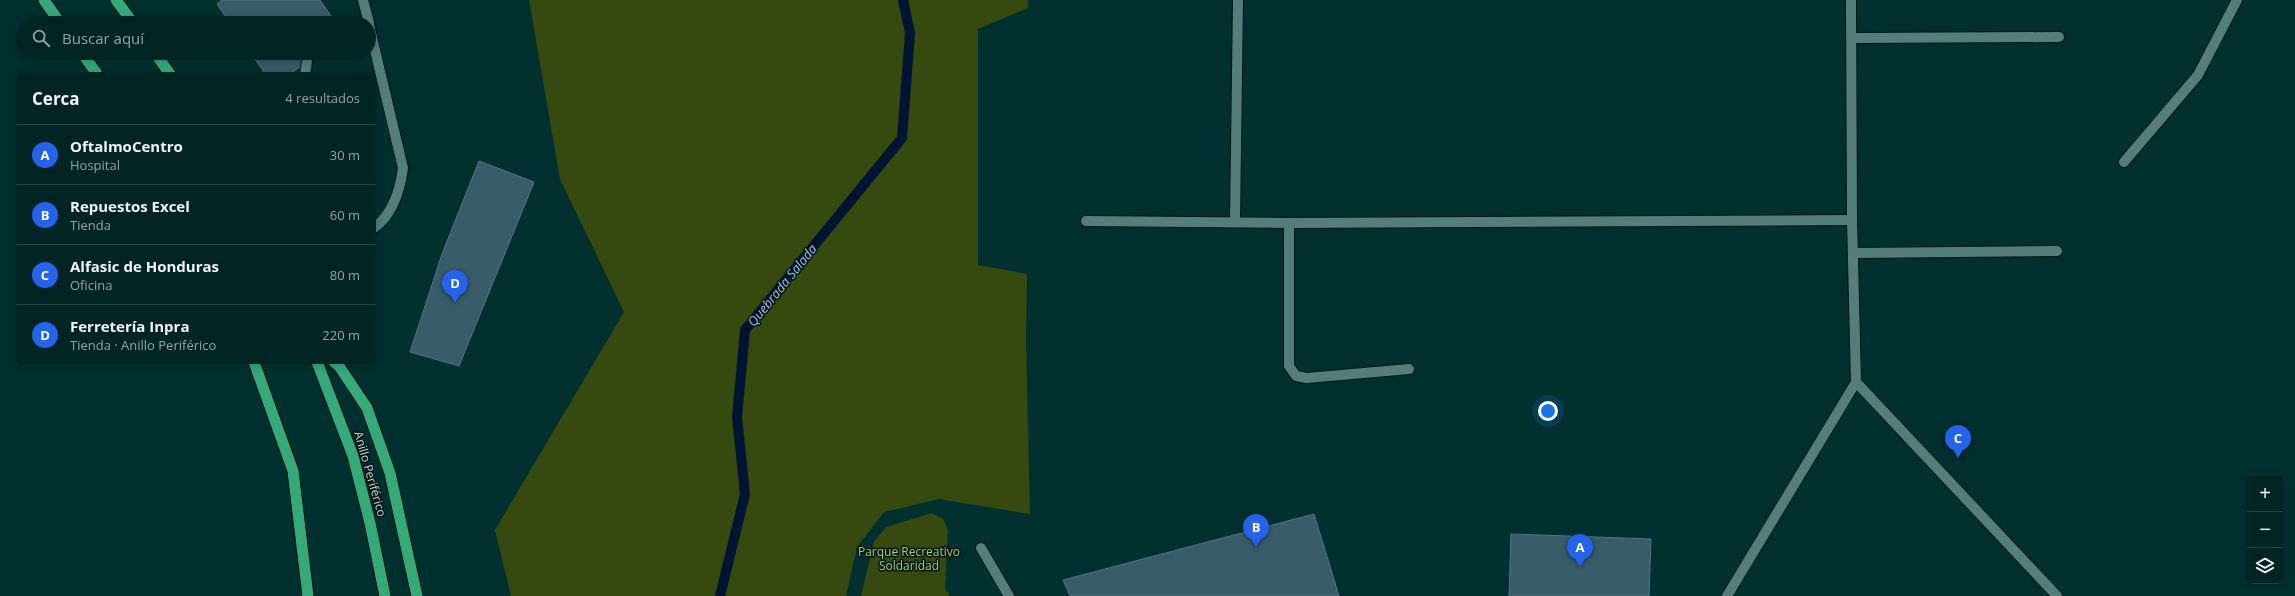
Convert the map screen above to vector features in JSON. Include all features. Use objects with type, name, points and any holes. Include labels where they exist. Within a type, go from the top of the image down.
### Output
[{"type":"highway","points":[[44,0],[55,16]]},
{"type":"highway","points":[[116,0],[128,16]]},
{"type":"highway","points":[[87,60],[96,72]]},
{"type":"highway","points":[[160,60],[169,72]]},
{"type":"highway","points":[[255,364],[293,471],[308,596]]},
{"type":"highway","name":"Anillo Periférico","points":[[318,364],[354,456],[385,596]]},
{"type":"highway","points":[[336,364],[367,408],[390,473],[417,596]]},
{"type":"street","points":[[363,0],[367,16]]},
{"type":"street","points":[[1235,222],[1238,0]]},
{"type":"street","points":[[1727,596],[1856,382],[1852,253],[1851,0]]},
{"type":"street","points":[[2124,162],[2198,75],[2237,0]]},
{"type":"street","points":[[1852,38],[2059,38]]},
{"type":"street","points":[[376,54],[403,168],[401,188],[394,204],[376,226]]},
{"type":"street","points":[[305,72],[307,62]]},
{"type":"street","points":[[1086,221],[1289,223],[1852,220]]},
{"type":"street","points":[[1289,223],[1290,366],[1296,376],[1308,378],[1409,369]]},
{"type":"street","points":[[1852,253],[2057,251]]},
{"type":"street","points":[[1856,382],[2056,596]]},
{"type":"street","points":[[981,548],[1009,596]]},
{"type":"green space","points":[[529,0],[1028,0],[1028,8],[978,29],[978,265],[1027,274],[1026,339],[1030,514],[939,499],[884,512],[857,547],[846,596],[511,596],[495,530],[624,312],[560,179]]},
{"type":"green space","name":"Parque Recreativo Soldaridad","points":[[932,513],[943,519],[948,530],[945,588],[950,596],[861,596],[874,542],[886,527]]},
{"type":"building","points":[[222,0],[320,0],[331,16],[225,16],[217,4]]},
{"type":"building","points":[[256,60],[310,60],[293,72],[264,72]]},
{"type":"building","points":[[479,161],[534,182],[459,366],[410,352],[442,254]]},
{"type":"building","points":[[1314,514],[1339,596],[1070,596],[1063,580]]},
{"type":"building","points":[[1511,534],[1651,539],[1649,596],[1509,596]]},
{"type":"waterway","name":"Quebrada Salada","points":[[720,596],[745,494],[737,417],[745,330],[902,138],[910,33],[903,0]]},
{"type":"place","name":"Ferretería Inpra","points":[[455,303]]},
{"type":"place","name":"Alfasic de Honduras","points":[[1958,458]]},
{"type":"place","name":"Repuestos Excel","points":[[1256,547]]},
{"type":"place","name":"OftalmoCentro","points":[[1580,567]]}]
